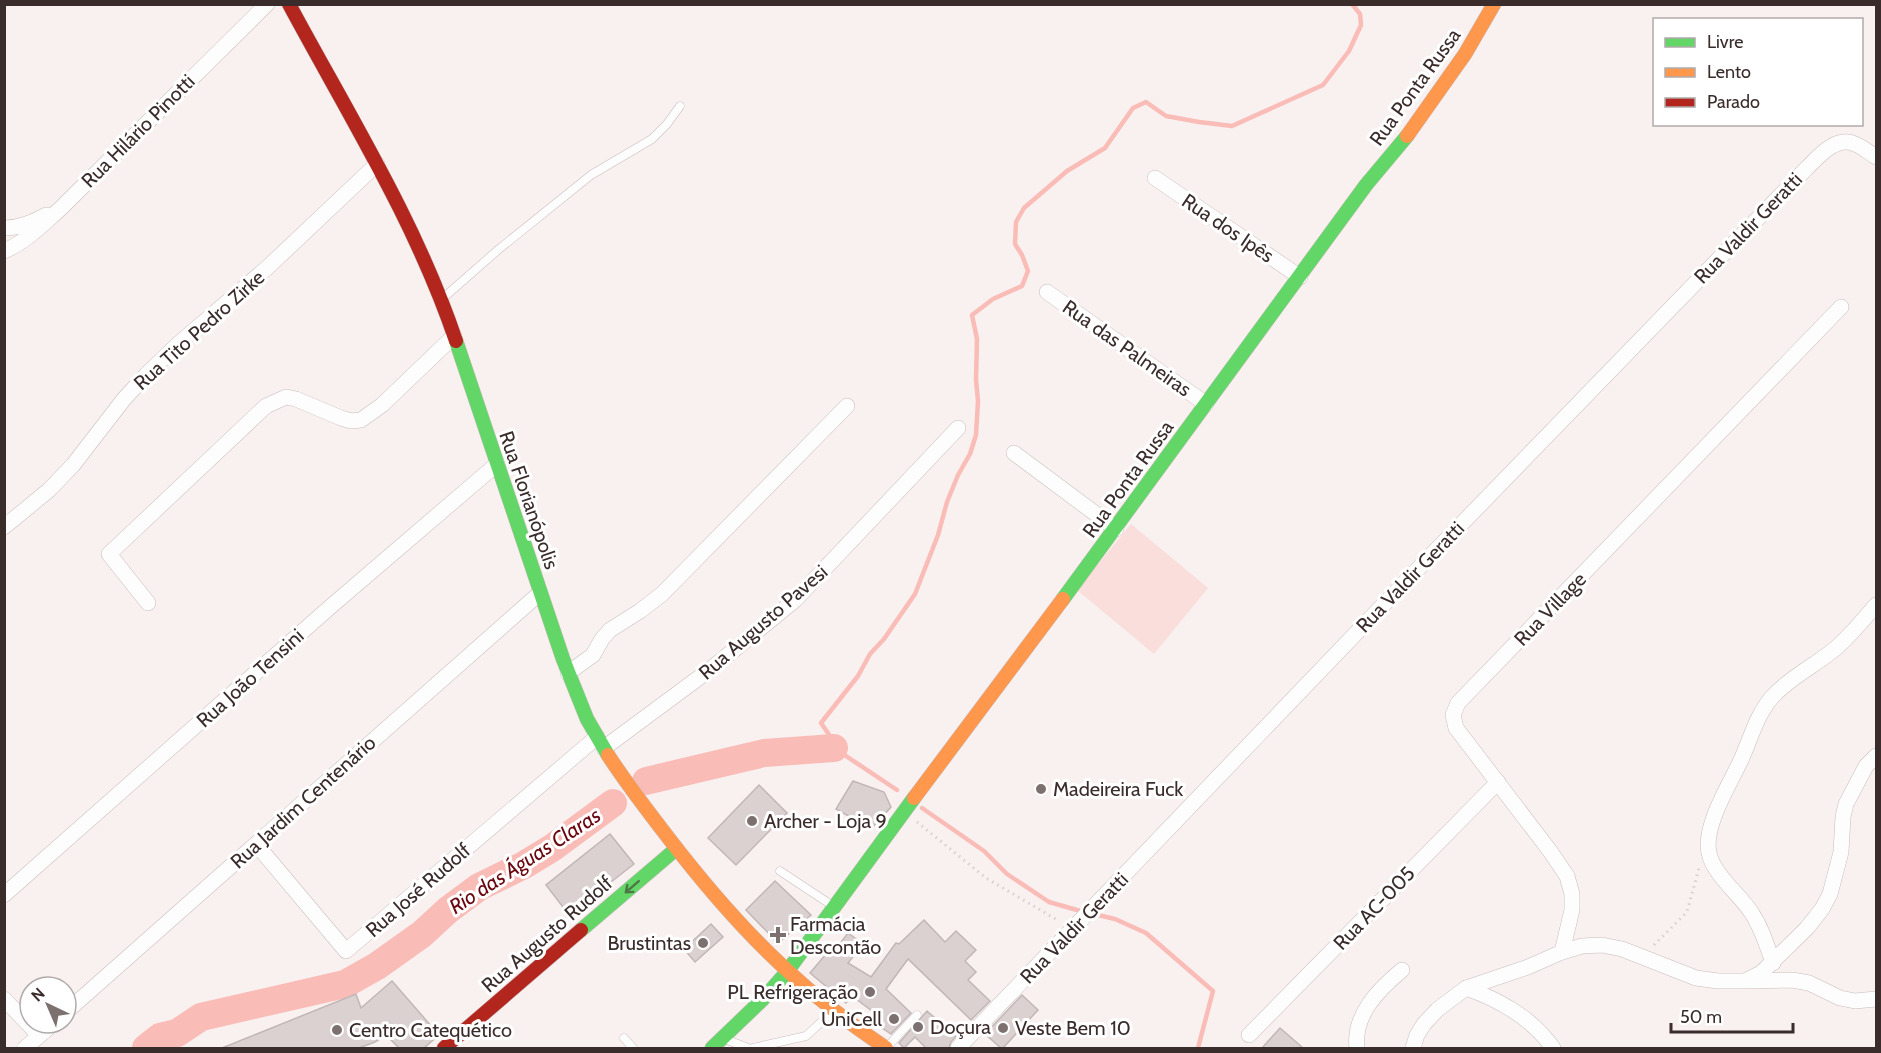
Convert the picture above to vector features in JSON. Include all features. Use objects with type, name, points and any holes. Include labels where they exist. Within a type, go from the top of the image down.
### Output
[{"type":"main road","name":"Rua Florianópolis","points":[[289,4],[377,164],[414,238],[441,300],[568,673],[600,742],[676,849],[726,910],[786,972],[833,1011],[886,1048]]},
{"type":"main road","name":"Rua Ponta Russa","points":[[712,1048],[762,1000],[786,972],[1116,529],[1366,185],[1416,124],[1465,54],[1494,4]]},
{"type":"main road","name":"Rua Augusto Rudolf","points":[[444,1048],[676,849]]},
{"type":"street","name":"Rua Hilário Pinotti","points":[[4,251],[13,248],[33,234],[60,209],[267,4]]},
{"type":"street","name":"Rua Valdir Geratti","points":[[958,1048],[1820,154],[1831,146],[1845,142],[1855,144],[1876,157]]},
{"type":"street","name":"Rua Tito Pedro Zirke","points":[[4,527],[49,490],[73,465],[124,399],[146,375],[177,345],[268,267],[377,164]]},
{"type":"street","name":"Rua dos Ipês","points":[[1155,178],[1300,277]]},
{"type":"street","points":[[4,228],[14,228],[32,222],[60,209]]},
{"type":"street","name":"Rua das Palmeiras","points":[[1047,292],[1206,404]]},
{"type":"street","name":"Rua Village","points":[[1562,952],[1572,909],[1572,894],[1567,876],[1456,728],[1453,715],[1458,704],[1841,307]]},
{"type":"street","points":[[148,603],[110,554],[267,406],[286,397],[340,418],[351,421],[361,420],[382,405],[454,336]]},
{"type":"street","points":[[568,673],[593,655],[610,630],[662,594],[847,406]]},
{"type":"street","name":"Rua Augusto Pavesi","points":[[600,742],[712,668],[795,600],[958,428]]},
{"type":"street","points":[[1014,453],[1116,529]]},
{"type":"street","name":"Rua João Tensini","points":[[4,895],[329,608],[497,464]]},
{"type":"street","name":"Rua Jardim Centenário","points":[[78,1001],[540,593]]},
{"type":"street","points":[[1773,963],[1760,928],[1716,869],[1709,855],[1708,842],[1712,825],[1723,794],[1764,707],[1784,686],[1836,648],[1876,605]]},
{"type":"street","name":"Rua José Rudolf","points":[[256,844],[346,951],[600,742]]},
{"type":"street","points":[[1745,981],[1761,973],[1773,963],[1822,909],[1830,894],[1841,852],[1846,804],[1866,766],[1876,756]]},
{"type":"street","name":"Rua AC-005","points":[[1249,1035],[1498,782]]},
{"type":"street","points":[[1413,1048],[1424,1024],[1437,1010],[1466,988],[1582,946],[1602,945],[1622,948],[1696,978],[1718,981],[1792,980],[1809,983],[1840,998],[1855,1001],[1874,1000]]},
{"type":"street","points":[[1357,1048],[1358,1027],[1363,1014],[1386,984],[1402,970]]},
{"type":"street","points":[[1466,988],[1491,997],[1521,1017],[1536,1029],[1553,1048]]},
{"type":"street","points":[[4,999],[18,1013]]},
{"type":"street","points":[[25,1048],[39,1035]]},
{"type":"lane","points":[[441,300],[499,249],[591,175],[652,139],[680,106]]},
{"type":"lane","points":[[780,872],[834,907]]},
{"type":"lane","points":[[753,1048],[806,1036],[833,1011]]},
{"type":"lane","points":[[886,1048],[917,1015]]},
{"type":"lane","points":[[624,1038],[633,1048]]},
{"type":"lane","points":[[723,1038],[748,1048]]},
{"type":"path","points":[[903,812],[986,878],[1078,924]]},
{"type":"path","points":[[1642,957],[1687,912],[1698,869],[1709,855]]},
{"type":"path","points":[[370,1034],[376,1032],[379,1039]]},
{"type":"shaded area","points":[[1131,524],[1208,588],[1154,654],[1077,590]]},
{"type":"building","points":[[853,781],[884,792],[891,807],[871,829],[836,809]]},
{"type":"building","name":"Archer - Loja 9","points":[[759,785],[787,813],[736,865],[708,838]]},
{"type":"building","points":[[610,834],[634,864],[569,915],[546,885]]},
{"type":"building","points":[[775,881],[811,915],[778,943],[746,910]]},
{"type":"building","points":[[924,920],[945,942],[956,931],[976,950],[965,961],[976,972],[968,980],[990,1001],[971,1020],[908,959],[886,989],[911,1013],[891,1034],[873,1018],[876,1014],[852,996],[846,1003],[810,973],[832,947],[835,950],[848,933],[863,944],[848,963],[871,977],[896,943],[899,944]]},
{"type":"building","name":"Brustintas","points":[[711,924],[723,937],[695,962],[684,949]]},
{"type":"building","points":[[392,981],[439,1035],[424,1048],[399,1048],[386,1035],[359,1048],[222,1048],[356,994],[361,1008]]},
{"type":"building","name":"Veste Bem 10","points":[[1022,995],[1038,1010],[1001,1048],[985,1034]]},
{"type":"building","points":[[927,1011],[956,1036],[949,1048],[926,1048],[915,1037],[904,1048],[899,1043]]},
{"type":"building","points":[[1280,1028],[1303,1048],[1262,1048]]},
{"type":"waterway","points":[[897,790],[834,748],[832,739],[821,723],[858,676],[870,654],[884,639],[915,594],[938,535],[947,502],[970,454],[976,435],[977,339],[972,315],[993,299],[1022,286],[1028,271],[1015,244],[1016,222],[1024,208],[1067,171],[1105,148],[1133,108],[1146,102],[1166,116],[1232,126],[1323,85],[1349,51],[1361,25],[1360,14],[1352,4]]},
{"type":"waterway","name":"Rio das Águas Claras","points":[[646,781],[764,753],[834,748]]},
{"type":"waterway","name":"Rio das Águas Claras","points":[[146,1048],[160,1037],[177,1033],[201,1017],[345,984],[377,966],[422,934],[448,910],[479,887],[524,865],[552,848],[613,803]]},
{"type":"waterway","name":"Rio das Águas Claras","points":[[922,808],[984,851],[1007,874],[1049,902],[1115,919],[1146,933],[1213,991],[1198,1048]]},
{"type":"traffic: fast","points":[[1063,599],[1366,185],[1407,136]]},
{"type":"traffic: fast","points":[[456,341],[563,659],[587,719],[608,755]]},
{"type":"traffic: fast","points":[[712,1048],[762,1000],[786,973],[914,798]]},
{"type":"traffic: fast","points":[[581,930],[676,849]]},
{"type":"traffic: slow","points":[[1407,136],[1465,54],[1494,4]]},
{"type":"traffic: slow","points":[[914,798],[1063,599]]},
{"type":"traffic: slow","points":[[608,755],[667,836],[716,897],[742,925],[823,1002],[886,1048]]},
{"type":"traffic: jam","points":[[289,4],[401,211],[440,297],[456,341]]},
{"type":"traffic: jam","points":[[444,1048],[581,930]]},
{"type":"place","name":"Madeireira Fuck","points":[[1041,789]]},
{"type":"place","name":"Archer - Loja 9","points":[[752,821]]},
{"type":"place","name":"Farmácia Descontão","points":[[778,935]]},
{"type":"place","name":"Brustintas","points":[[703,943]]},
{"type":"place","name":"PL Refrigeração","points":[[870,992]]},
{"type":"place","name":"UniCell","points":[[894,1019]]},
{"type":"place","name":"Doçura","points":[[918,1027]]},
{"type":"place","name":"Veste Bem 10","points":[[1003,1028]]},
{"type":"place","name":"Centro Catequético","points":[[337,1030]]}]
